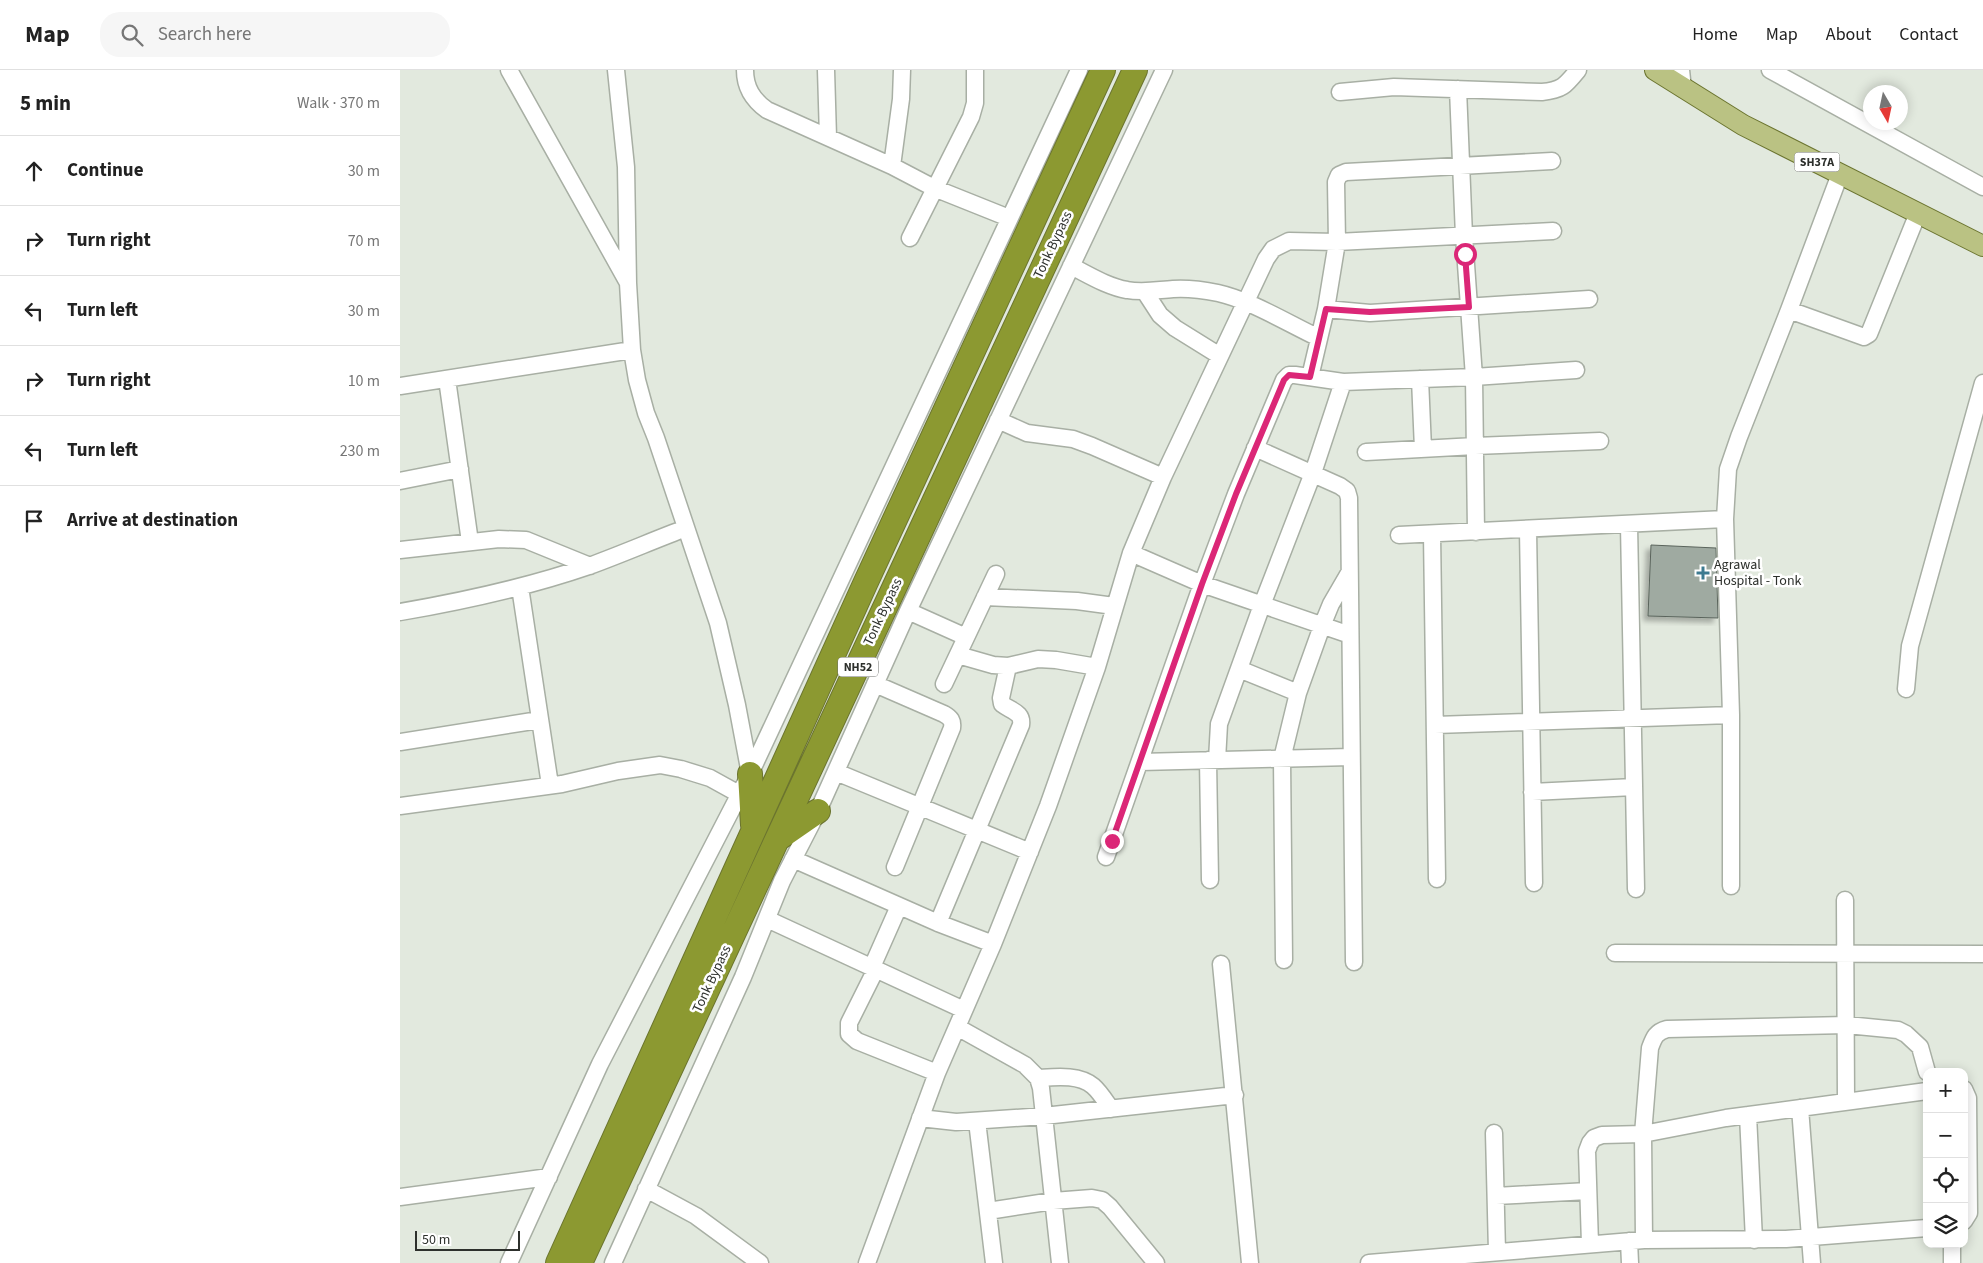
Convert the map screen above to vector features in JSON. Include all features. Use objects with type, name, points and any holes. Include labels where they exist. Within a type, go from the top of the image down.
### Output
[{"type":"highway","name":"NH52","points":[[558,1263],[754,830],[1103,70]]},
{"type":"highway","name":"Tonk Bypass","points":[[580,1263],[1135,70]]},
{"type":"highway","points":[[750,774],[754,830]]},
{"type":"highway","points":[[777,840],[818,811]]},
{"type":"main road","name":"SH37A","points":[[1655,70],[1682,80],[1743,125],[1983,246]]},
{"type":"street","points":[[509,70],[628,283]]},
{"type":"street","points":[[616,70],[626,167],[628,283],[632,350],[637,380],[646,413],[718,622],[750,774]]},
{"type":"street","points":[[745,70],[748,88],[755,101],[767,110],[892,166],[934,188],[1009,218]]},
{"type":"street","points":[[826,70],[828,137]]},
{"type":"street","points":[[892,166],[901,99],[902,70]]},
{"type":"street","points":[[910,238],[971,117],[976,103],[975,70]]},
{"type":"street","points":[[509,1263],[600,1064],[750,774],[1079,70]]},
{"type":"street","points":[[612,1263],[742,977],[793,859],[818,811],[908,611],[1164,70]]},
{"type":"street","points":[[1340,92],[1394,87],[1542,92],[1564,87],[1578,70]]},
{"type":"street","points":[[1770,70],[1983,187]]},
{"type":"street","points":[[1458,89],[1464,236],[1474,377],[1476,532]]},
{"type":"street","points":[[1310,377],[1326,309],[1337,242],[1336,182],[1339,175],[1346,172],[1552,161]]},
{"type":"street","points":[[1730,886],[1731,715],[1725,520],[1728,469],[1840,174]]},
{"type":"street","points":[[1789,310],[1864,337],[1868,334],[1918,213]]},
{"type":"street","points":[[867,1263],[937,1073],[993,944],[1048,806],[1097,666],[1131,553],[1163,477],[1266,259],[1273,249],[1289,241],[1337,242],[1553,231]]},
{"type":"street","points":[[1071,266],[1126,290],[1145,292],[1174,289],[1200,290],[1221,294],[1245,303],[1320,338]]},
{"type":"street","points":[[1145,292],[1160,315],[1175,328],[1220,356]]},
{"type":"street","points":[[1326,309],[1370,312],[1589,299]]},
{"type":"street","points":[[400,386],[632,350]]},
{"type":"street","points":[[1106,857],[1202,584],[1255,448],[1284,380],[1289,375],[1343,382],[1474,377],[1576,370]]},
{"type":"street","points":[[447,379],[470,542]]},
{"type":"street","points":[[1420,379],[1423,449]]},
{"type":"street","points":[[1210,880],[1212,760],[1219,724],[1313,473],[1343,382]]},
{"type":"street","points":[[1906,688],[1910,646],[1983,383]]},
{"type":"street","points":[[998,420],[1028,433],[1073,439],[1163,477]]},
{"type":"street","points":[[1366,452],[1600,441]]},
{"type":"street","points":[[1255,448],[1340,486],[1347,491],[1349,498],[1354,962]]},
{"type":"street","points":[[400,482],[460,469]]},
{"type":"street","points":[[1399,535],[1725,520]]},
{"type":"street","points":[[1629,525],[1636,889]]},
{"type":"street","points":[[400,612],[458,602],[520,587],[590,566],[686,528]]},
{"type":"street","points":[[1528,530],[1534,883]]},
{"type":"street","points":[[1432,534],[1437,879]]},
{"type":"street","points":[[400,550],[499,539],[526,540],[590,566]]},
{"type":"street","points":[[1131,553],[1202,584],[1350,635]]},
{"type":"street","points":[[1284,960],[1282,759],[1298,693],[1322,626],[1335,597],[1349,573]]},
{"type":"street","points":[[944,684],[996,574]]},
{"type":"street","points":[[520,587],[550,785]]},
{"type":"street","points":[[986,597],[1078,601],[1114,606]]},
{"type":"street","points":[[908,611],[966,637]]},
{"type":"street","points":[[958,655],[993,665],[1008,666],[1038,659],[1097,666]]},
{"type":"street","points":[[938,923],[1021,725],[1022,718],[1020,714],[1002,704],[1001,698],[1008,666]]},
{"type":"street","points":[[1239,668],[1298,693]]},
{"type":"street","points":[[875,684],[944,714],[950,718],[952,723],[895,867]]},
{"type":"street","points":[[1435,725],[1731,715]]},
{"type":"street","points":[[400,742],[539,720]]},
{"type":"street","points":[[1140,762],[1351,757]]},
{"type":"street","points":[[400,806],[550,785],[618,771],[660,765],[710,778],[740,794]]},
{"type":"street","points":[[836,772],[1030,852]]},
{"type":"street","points":[[1532,792],[1634,788]]},
{"type":"street","points":[[793,859],[938,923],[993,944]]},
{"type":"street","points":[[1845,900],[1847,954],[1846,1101]]},
{"type":"street","points":[[900,906],[849,1023],[849,1034],[857,1041],[937,1073]]},
{"type":"street","points":[[767,919],[964,1010]]},
{"type":"street","points":[[1615,953],[1983,954]]},
{"type":"street","points":[[1221,964],[1250,1263]]},
{"type":"street","points":[[1630,1263],[1636,1240],[1650,1048],[1659,1031],[1667,1029],[1847,1026],[1898,1030],[1906,1034],[1920,1047],[1926,1068]]},
{"type":"street","points":[[957,1027],[1025,1065],[1038,1078],[1041,1088],[1060,1263]]},
{"type":"street","points":[[1038,1078],[1061,1077],[1080,1080],[1093,1086],[1111,1109]]},
{"type":"street","points":[[1590,1244],[1587,1151],[1594,1138],[1643,1134],[1748,1115],[1923,1091]]},
{"type":"street","points":[[920,1118],[956,1122],[978,1121],[1044,1116],[1235,1095]]},
{"type":"street","points":[[1968,1214],[1976,1181],[1972,1095]]},
{"type":"street","points":[[1800,1108],[1812,1263]]},
{"type":"street","points":[[1748,1115],[1754,1240]]},
{"type":"street","points":[[978,1121],[994,1263]]},
{"type":"street","points":[[1494,1133],[1497,1252]]},
{"type":"street","points":[[400,1197],[548,1177]]},
{"type":"street","points":[[646,1189],[696,1216],[760,1263]]},
{"type":"street","points":[[1496,1196],[1588,1191]]},
{"type":"street","points":[[988,1211],[1053,1201],[1092,1198],[1102,1200],[1110,1207],[1156,1263]]},
{"type":"street","points":[[1369,1263],[1437,1260],[1497,1252],[1636,1240],[1810,1238],[1923,1228]]},
{"type":"street","points":[[1952,1248],[1952,1263]]},
{"type":"building","points":[[1651,545],[1716,548],[1718,618],[1648,616]]},
{"type":"place","name":"Agrawal Hospital - Tonk","points":[[1703,573]]},
{"type":"route","points":[[1112,841],[1202,584],[1236,494],[1284,380],[1289,375],[1295,374],[1310,377],[1326,309],[1370,312],[1469,307],[1465,254]]}]
